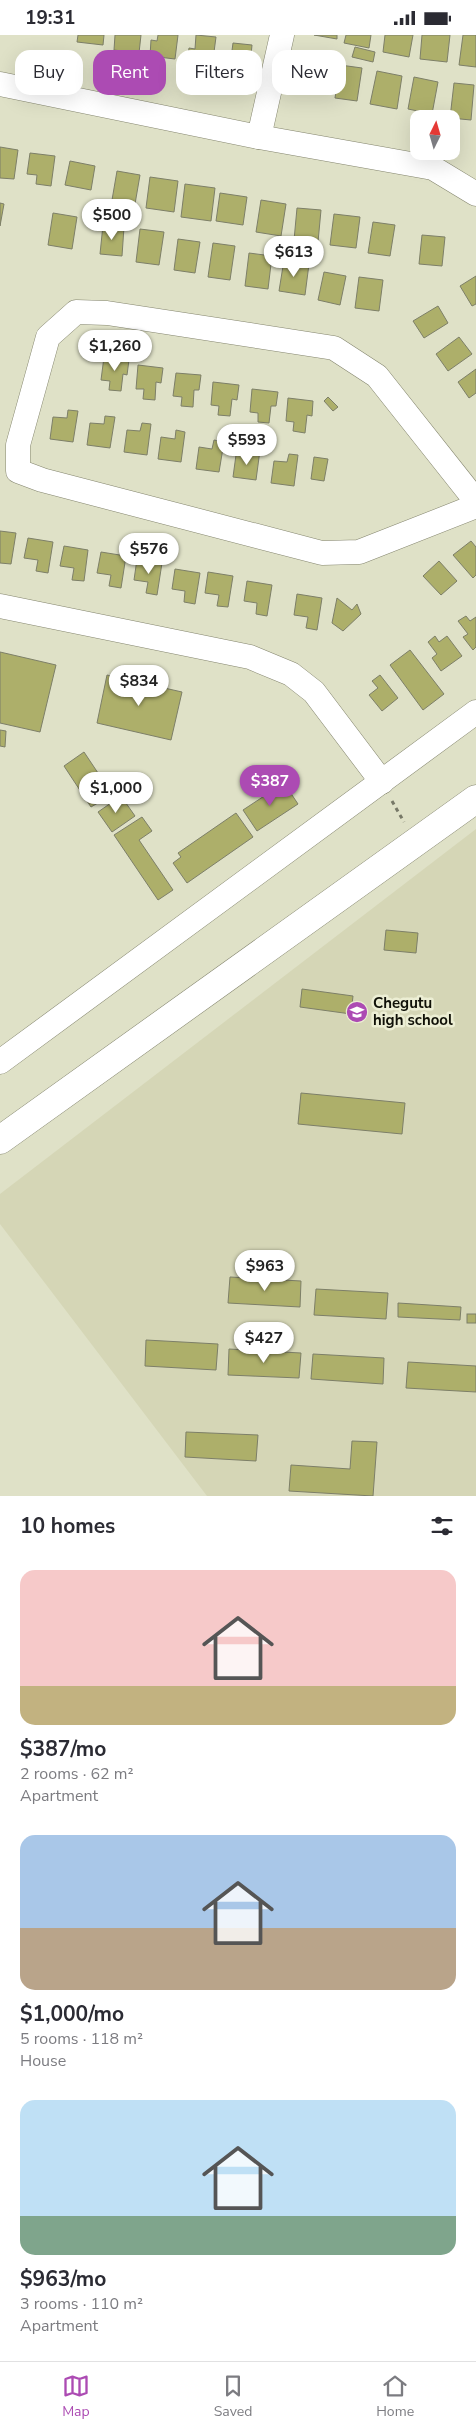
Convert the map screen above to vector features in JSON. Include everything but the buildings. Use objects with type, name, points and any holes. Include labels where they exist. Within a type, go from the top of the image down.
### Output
[{"type":"street","points":[[259,137],[282,35]]},
{"type":"street","points":[[0,84],[259,137],[433,168],[476,194]]},
{"type":"street","points":[[476,501],[377,376],[334,348],[107,313],[76,312],[48,337],[18,445],[18,471],[42,480],[322,553],[359,552],[476,506]]},
{"type":"street","points":[[0,606],[250,657],[291,674],[314,692],[382,782]]},
{"type":"street","points":[[0,1062],[476,712]]},
{"type":"street","points":[[0,1140],[476,799]]},
{"type":"path","points":[[382,782],[416,842]]},
{"type":"shaded area","name":"Chegutu high school","points":[[476,829],[476,1496],[207,1496],[0,1224],[0,1194]]},
{"type":"place","name":"Chegutu high school","points":[[357,1012]]}]
